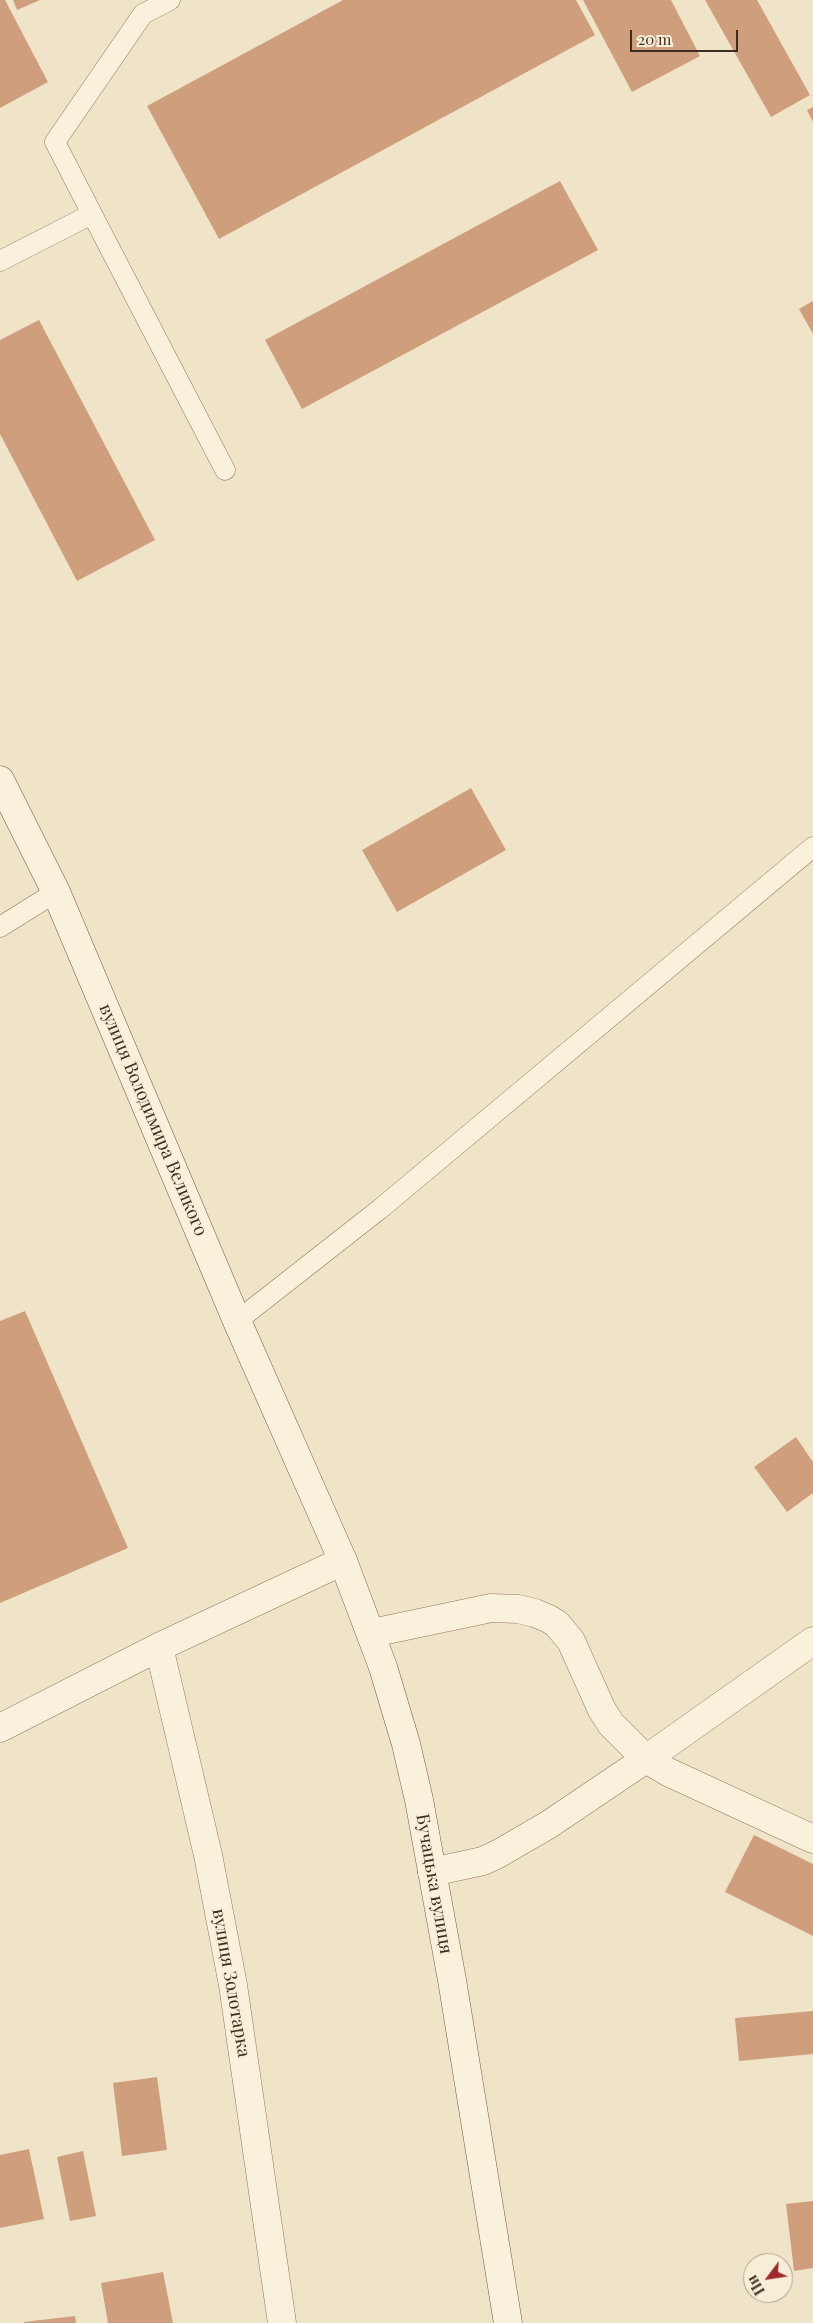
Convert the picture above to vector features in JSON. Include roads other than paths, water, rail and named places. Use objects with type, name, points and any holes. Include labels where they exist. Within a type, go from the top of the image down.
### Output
[{"type":"street","name":"вулиця Володимира Великого","points":[[1,783],[56,892],[237,1321],[300,1462]]},
{"type":"street","name":"Бучацька вулиця","points":[[300,1462],[372,1633],[406,1744],[432,1872],[508,2323]]},
{"type":"street","points":[[0,1728],[159,1647],[343,1561]]},
{"type":"street","points":[[372,1633],[491,1608],[536,1612],[557,1624],[572,1641],[602,1710],[611,1724],[646,1759],[668,1772],[813,1839]]},
{"type":"street","points":[[432,1872],[483,1861],[548,1825],[646,1759],[813,1641]]},
{"type":"street","name":"вулиця Золотарка","points":[[159,1647],[208,1855],[233,1985],[282,2323]]},
{"type":"lane","points":[[170,0],[143,14],[55,142],[225,470]]},
{"type":"lane","points":[[0,261],[92,214]]},
{"type":"lane","points":[[237,1321],[380,1209],[813,846]]},
{"type":"lane","points":[[0,927],[56,892]]}]
